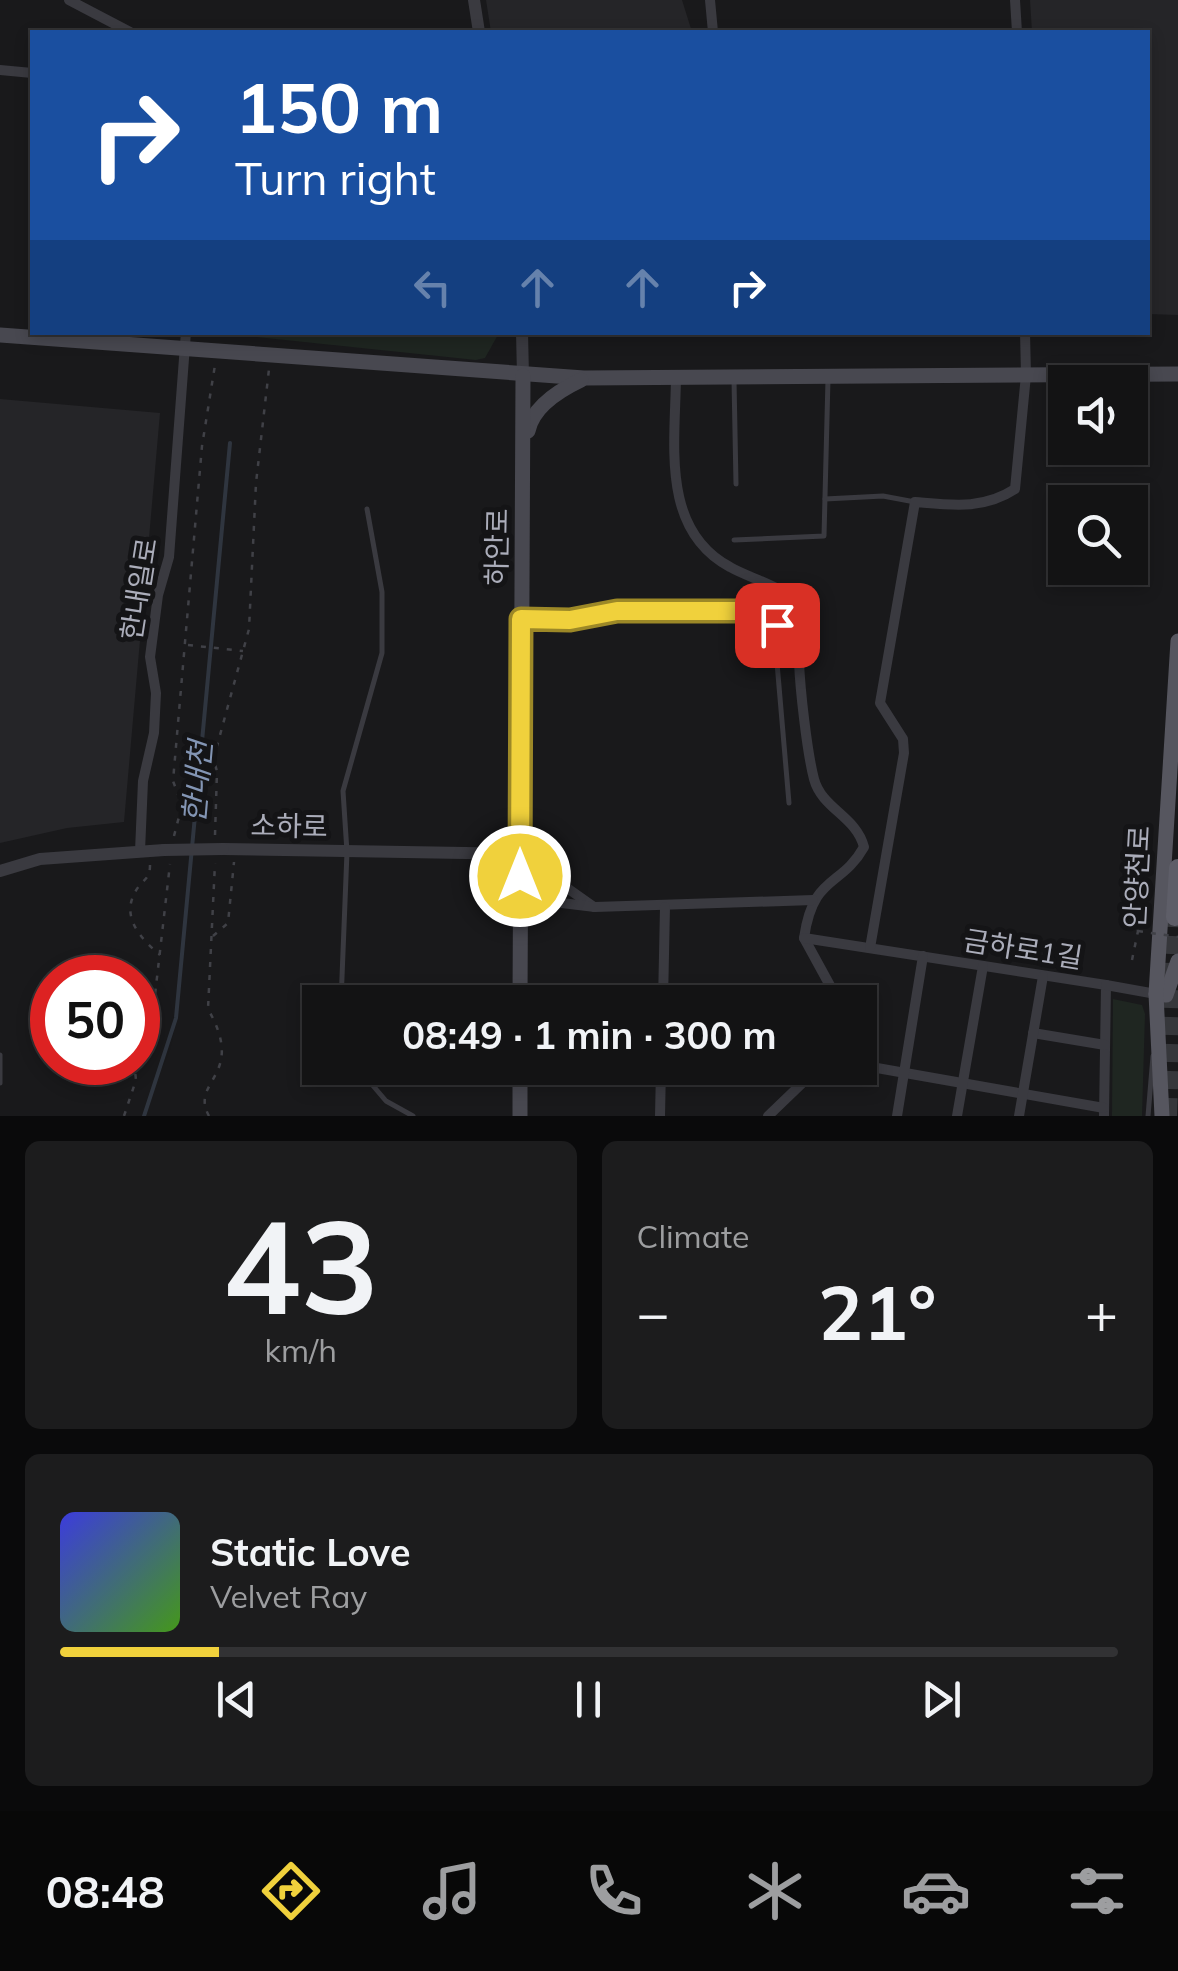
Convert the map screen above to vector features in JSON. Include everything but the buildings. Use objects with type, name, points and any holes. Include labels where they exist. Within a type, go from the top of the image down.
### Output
[{"type":"highway","points":[[1176,927],[1178,868]]},
{"type":"main road","points":[[0,335],[584,378],[1178,374]]},
{"type":"main road","name":"하안로","points":[[520,985],[524,376]]},
{"type":"main road","points":[[524,449],[530,420],[538,410],[584,378]]},
{"type":"main road","name":"안양천로","points":[[1162,1116],[1156,994],[1178,640]]},
{"type":"main road","points":[[1156,994],[1166,996],[1170,991],[1178,961]]},
{"type":"main road","points":[[520,1085],[520,1116]]},
{"type":"street","points":[[70,0],[124,30]]},
{"type":"street","points":[[474,0],[479,30]]},
{"type":"street","points":[[710,0],[714,30]]},
{"type":"street","points":[[1016,0],[1016,30]]},
{"type":"street","points":[[0,70],[30,73]]},
{"type":"street","name":"한내일로","points":[[156,851],[144,781],[154,733],[150,657],[158,594],[168,558],[172,467],[186,335]]},
{"type":"street","name":"하안로","points":[[522,335],[524,376]]},
{"type":"street","points":[[870,948],[904,754],[902,739],[880,703],[915,502],[966,507],[1000,499],[1015,489],[1026,375],[1025,335]]},
{"type":"street","points":[[676,378],[675,477],[686,524],[699,547],[714,559],[777,590],[798,605],[800,680],[814,781],[832,807],[855,824],[861,834],[864,847],[858,858],[832,877],[813,900],[804,938],[830,985]]},
{"type":"street","points":[[521,619],[570,620],[617,611],[745,611],[773,616]]},
{"type":"street","name":"소하로","points":[[0,871],[40,859],[225,848],[520,854]]},
{"type":"street","points":[[520,854],[595,907]]},
{"type":"street","points":[[520,898],[595,907],[813,900]]},
{"type":"street","points":[[663,985],[665,907]]},
{"type":"street","name":"금하로1길","points":[[804,938],[1106,985],[1104,1112]]},
{"type":"street","points":[[896,1116],[923,956]]},
{"type":"street","points":[[957,1116],[983,966]]},
{"type":"street","points":[[1019,1116],[1043,976]]},
{"type":"street","points":[[1106,985],[1156,994]]},
{"type":"street","points":[[1033,1033],[1105,1044]]},
{"type":"street","points":[[877,1068],[1104,1112]]},
{"type":"street","points":[[660,1116],[661,1085]]},
{"type":"street","points":[[768,1116],[800,1085]]},
{"type":"lane","points":[[734,540],[824,536],[828,377]]},
{"type":"lane","points":[[734,378],[736,484]]},
{"type":"lane","points":[[824,499],[883,496],[915,502]]},
{"type":"lane","points":[[342,985],[347,852],[343,791],[382,653],[382,592],[366,509]]},
{"type":"lane","points":[[773,616],[789,803]]},
{"type":"lane","points":[[1148,1116],[1149,1069],[1158,1038]]},
{"type":"lane","points":[[0,1055],[0,1082]]},
{"type":"lane","points":[[368,1085],[386,1102],[414,1116]]},
{"type":"path","points":[[174,838],[182,805],[173,781],[202,446],[210,420],[216,353]]},
{"type":"path","points":[[211,936],[228,923],[225,848],[217,771],[211,752],[243,651],[270,357]]},
{"type":"path","points":[[186,645],[243,651]]},
{"type":"path","points":[[156,851],[150,874],[135,892],[130,917],[140,938],[161,956]]},
{"type":"path","points":[[156,851],[163,896],[160,963]]},
{"type":"path","points":[[209,1116],[205,1095],[226,1052],[221,1029],[208,1009],[216,864]]},
{"type":"path","points":[[1132,960],[1136,931],[1176,927]]},
{"type":"path","points":[[124,1116],[134,1085]]},
{"type":"shaded area","points":[[486,0],[682,0],[691,30],[491,30]]},
{"type":"shaded area","points":[[1030,0],[1178,0],[1178,315],[1150,314],[1150,30],[1032,30]]},
{"type":"shaded area","points":[[237,335],[498,335],[485,358]]},
{"type":"shaded area","points":[[0,399],[160,413],[124,822],[67,828],[0,843]]},
{"type":"shaded area","points":[[1113,999],[1142,1005],[1145,1014],[1142,1116],[1112,1116]]},
{"type":"waterway","name":"한내천","points":[[144,1116],[176,1018],[230,443]]},
{"type":"tunnel","points":[[1168,1116],[1175,917]]},
{"type":"route","points":[[520,876],[521,619],[570,620],[617,611],[745,611],[773,616],[777,625]]}]
